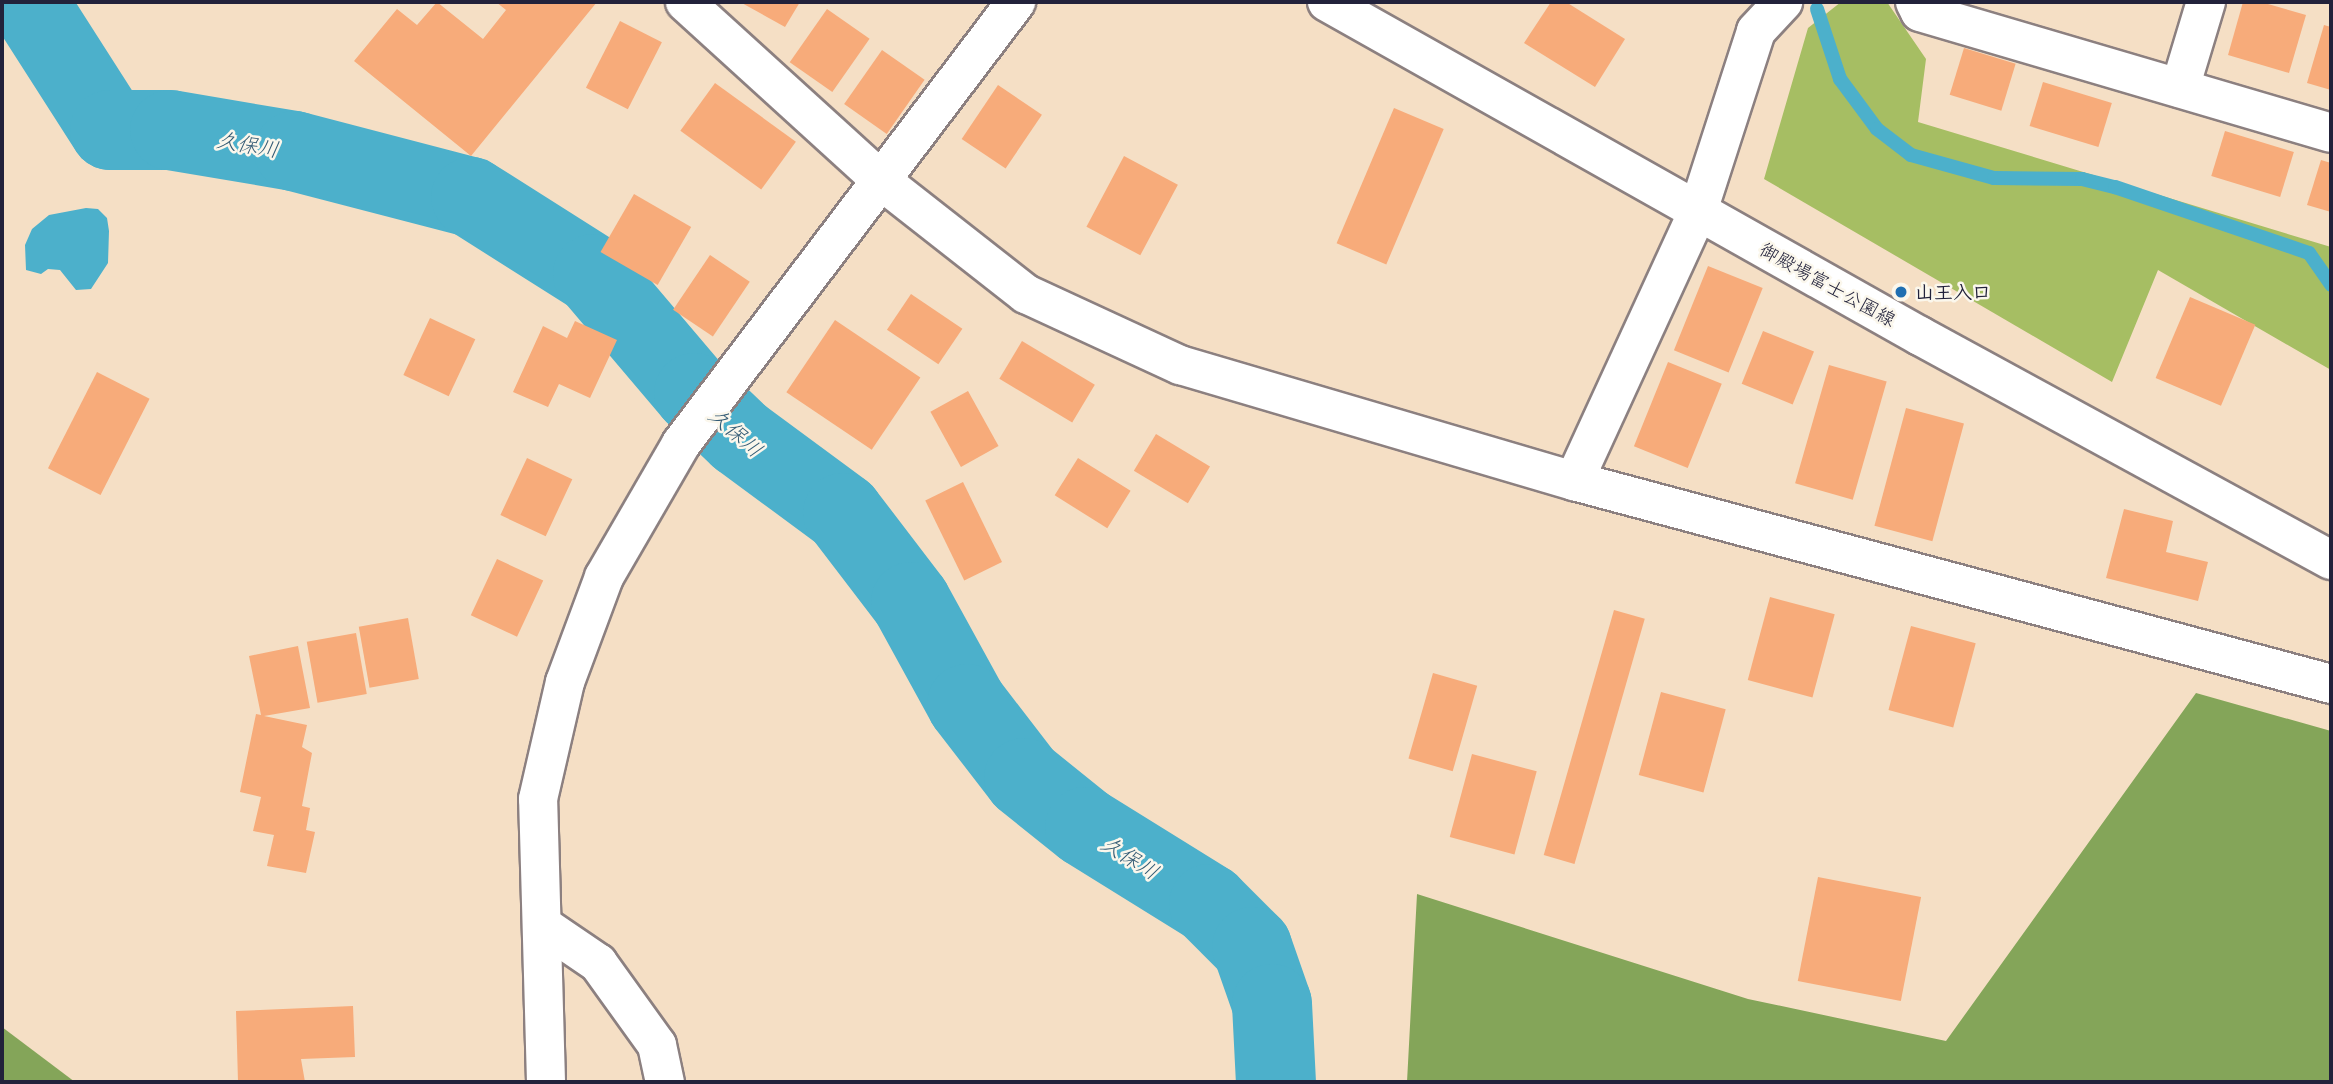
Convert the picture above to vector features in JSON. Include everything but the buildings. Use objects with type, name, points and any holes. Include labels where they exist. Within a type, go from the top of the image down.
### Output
[{"type":"street","points":[[685,2],[883,181],[1026,294],[1180,365],[1574,481],[2331,684]]},
{"type":"street","points":[[546,1082],[538,799],[565,682],[604,577],[681,444],[883,181],[1016,2]]},
{"type":"street","name":"御殿場富士公園線","points":[[1328,2],[1698,211],[2331,560]]},
{"type":"street","points":[[1574,481],[1698,211],[1756,31],[1783,2]]},
{"type":"street","points":[[1915,2],[1920,12],[2331,133]]},
{"type":"street","points":[[2180,88],[2206,2]]},
{"type":"street","points":[[542,925],[598,963],[657,1045],[665,1082]]},
{"type":"green space","points":[[1841,2],[1887,2],[1926,59],[1918,122],[2331,247],[2331,370],[2158,270],[2112,382],[1764,179],[1808,28]]},
{"type":"green space","points":[[2196,693],[2331,731],[2331,1082],[1407,1082],[1417,894],[1748,999],[1946,1041]]},
{"type":"green space","points":[[2,1027],[75,1082],[2,1082]]},
{"type":"water","points":[[86,208],[98,209],[107,218],[109,231],[108,263],[91,289],[76,290],[60,270],[48,269],[41,274],[26,270],[25,245],[32,229],[49,215]]},
{"type":"waterway","name":"久保川","points":[[28,2],[110,130],[170,130],[294,151],[471,197],[593,274],[694,393],[740,437],[843,513],[911,602],[967,704],[1024,778],[1085,827],[1209,904],[1252,947],[1272,1004],[1276,1082]]},
{"type":"waterway","points":[[1817,9],[1840,79],[1877,129],[1911,155],[1994,178],[2082,179],[2115,187],[2309,253],[2331,285]]},
{"type":"place","name":"山王入口","points":[[1901,292]]}]
